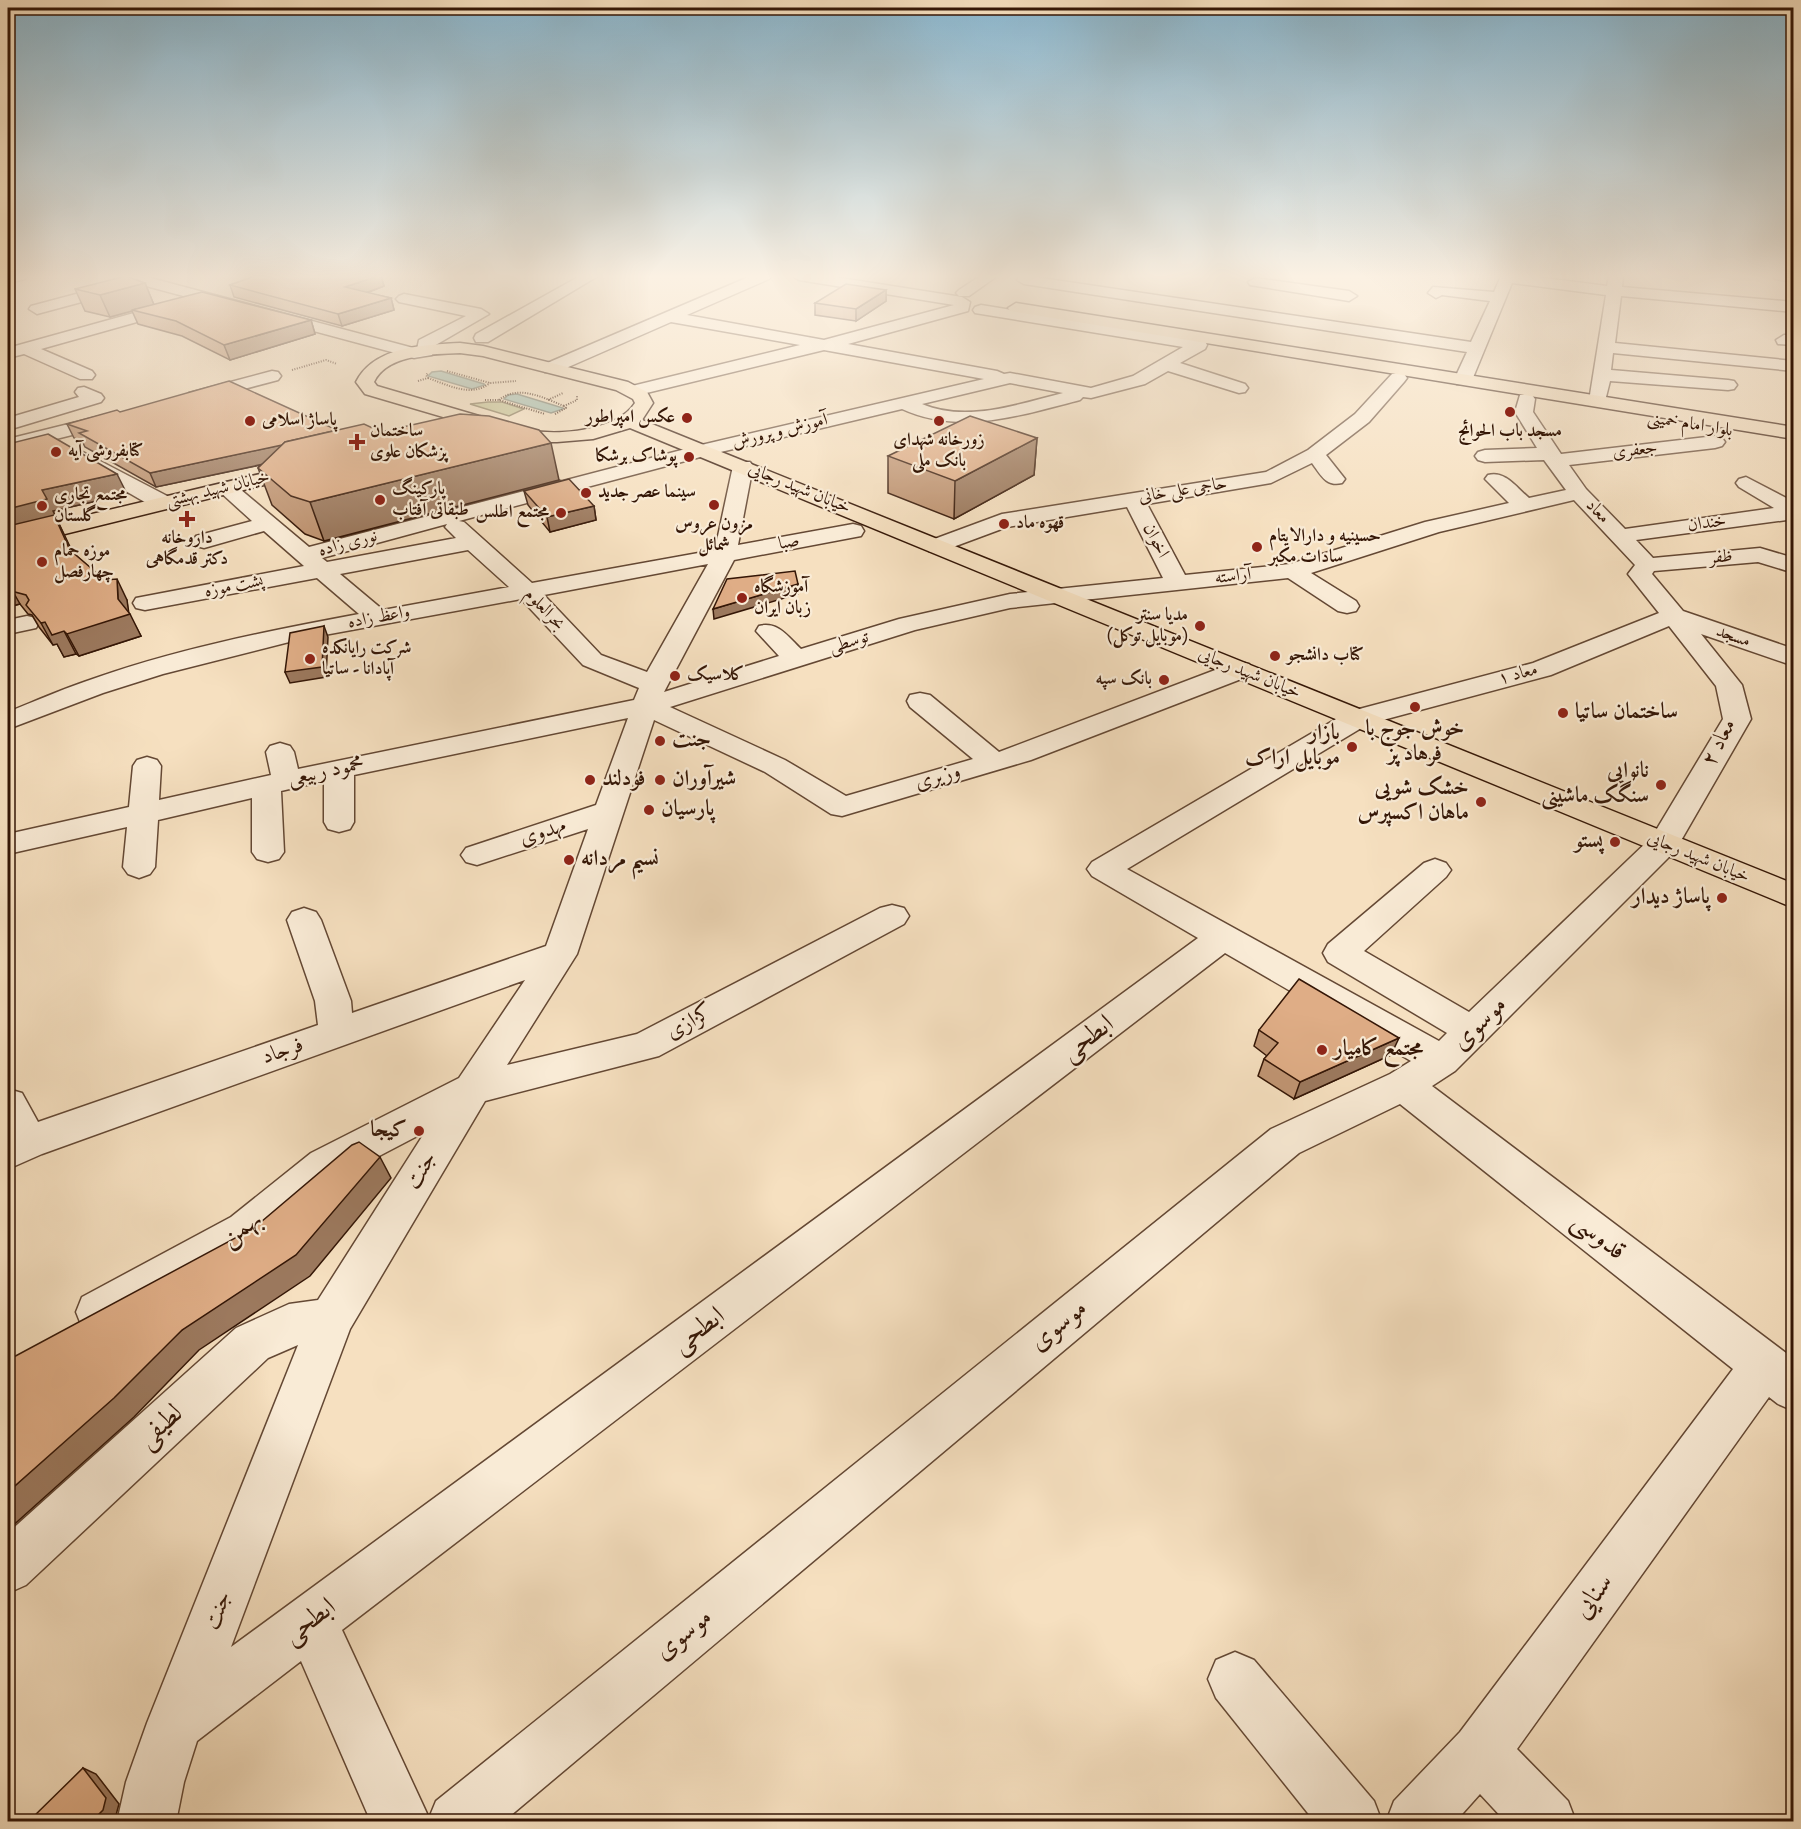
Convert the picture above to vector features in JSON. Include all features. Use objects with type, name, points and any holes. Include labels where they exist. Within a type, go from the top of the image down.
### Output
[{"type":"main road","points":[[391,361],[377,366],[366,377],[366,386],[371,390],[514,432],[537,436],[566,437],[603,431],[637,416],[644,403],[641,396],[634,391],[523,361]]},
{"type":"main road","name":"بلوار امام خمینی","points":[[1307,361],[1794,442]]},
{"type":"main road","name":"بلوار امام خمینی","points":[[1335,361],[1794,433]]},
{"type":"main road","points":[[440,432],[450,419],[448,412]]},
{"type":"main road","name":"خیابان شهید رجایی","points":[[629,421],[677,440],[704,439],[743,466],[1794,897]]},
{"type":"main road","points":[[460,436],[514,432]]},
{"type":"main road","name":"خیابان شهید بهشتی","points":[[8,541],[328,464]]},
{"type":"street","points":[[8,425],[95,398],[85,383],[48,361]]},
{"type":"street","points":[[551,368],[567,361]]},
{"type":"street","points":[[634,391],[756,361]]},
{"type":"street","points":[[916,361],[1010,378]]},
{"type":"street","name":"آموزش و پرورش","points":[[704,439],[906,403],[1010,378],[1085,394],[1134,381],[1173,361]]},
{"type":"street","points":[[1463,380],[1471,361]]},
{"type":"street","points":[[1598,401],[1604,361]]},
{"type":"street","points":[[1748,361],[1794,366]]},
{"type":"street","points":[[1168,365],[1239,388]]},
{"type":"street","points":[[191,396],[272,376]]},
{"type":"street","points":[[1602,376],[1690,392],[1726,389]]},
{"type":"street","name":"حاجی علی خانی","points":[[937,546],[1002,521],[1271,477],[1315,454],[1362,418],[1398,378]]},
{"type":"street","points":[[906,403],[924,414],[974,418],[1085,394],[1110,405]]},
{"type":"street","name":"معاد","points":[[1526,399],[1524,412],[1552,457],[1579,493],[1647,565]]},
{"type":"street","points":[[8,445],[47,437],[134,413]]},
{"type":"street","points":[[8,425],[47,437],[163,504]]},
{"type":"street","name":"نوری زاده","points":[[313,562],[446,518],[704,439]]},
{"type":"street","name":"جعفری","points":[[1485,456],[1552,457],[1715,442]]},
{"type":"street","points":[[1315,454],[1335,479]]},
{"type":"street","name":"جنت","points":[[146,1821],[155,1782],[176,1723],[331,1319],[472,1089],[560,954],[650,695],[724,555],[743,466]]},
{"type":"street","points":[[99,484],[120,479]]},
{"type":"street","points":[[1495,479],[1525,506]]},
{"type":"street","points":[[1746,483],[1794,512]]},
{"type":"street","points":[[227,488],[378,618]]},
{"type":"street","name":"آراسته","points":[[1057,595],[1292,571],[1433,528],[1579,493]]},
{"type":"street","name":"اخوان","points":[[1133,498],[1177,583]]},
{"type":"street","name":"خندان","points":[[1620,536],[1794,512]]},
{"type":"street","name":"بحرالعلوم","points":[[446,518],[528,593],[592,660],[650,695]]},
{"type":"street","points":[[204,541],[268,523]]},
{"type":"street","name":"صبا","points":[[724,555],[853,531]]},
{"type":"street","points":[[313,562],[473,542]]},
{"type":"street","name":"واعظ زاده","points":[[8,721],[94,687],[154,668],[297,633],[528,593],[724,555]]},
{"type":"street","name":"ظفر","points":[[1647,565],[1760,555],[1790,579]]},
{"type":"street","name":"پشت موزه","points":[[145,603],[313,562]]},
{"type":"street","points":[[1647,565],[1640,574],[1673,616]]},
{"type":"street","points":[[1292,571],[1347,606]]},
{"type":"street","name":"توسطی","points":[[650,695],[796,659],[908,624],[1010,601],[1057,595]]},
{"type":"street","name":"مسجد","points":[[1673,616],[1744,630],[1794,658]]},
{"type":"street","name":"معاد ۱","points":[[1359,718],[1542,669],[1673,616]]},
{"type":"street","name":"معاد ۲","points":[[1664,844],[1737,719],[1729,685],[1673,616]]},
{"type":"street","points":[[768,631],[796,659]]},
{"type":"street","name":"وزیری","points":[[650,695],[776,766],[842,807],[1021,754],[1240,670]]},
{"type":"street","name":"محمود ربیعی","points":[[8,844],[650,695]]},
{"type":"street","points":[[920,701],[994,762]]},
{"type":"street","points":[[1359,718],[1103,869],[1442,1061]]},
{"type":"street","points":[[268,852],[280,752]]},
{"type":"street","points":[[139,867],[147,766]]},
{"type":"street","points":[[339,769],[339,822]]},
{"type":"street","name":"مهدوی","points":[[477,855],[610,811]]},
{"type":"street","name":"موسوی","points":[[457,1821],[1285,1141],[1403,1085],[1442,1061],[1664,844]]},
{"type":"street","points":[[1435,870],[1340,953],[1472,1031]]},
{"type":"street","name":"کزازی","points":[[472,1089],[646,1046],[892,916]]},
{"type":"street","points":[[304,920],[333,1001],[337,1033]]},
{"type":"street","name":"ابطحی","points":[[176,1723],[1222,938]]},
{"type":"street","name":"فرجاد","points":[[18,1147],[560,954]]},
{"type":"street","name":"قدوسی","points":[[1403,1085],[1779,1377]]},
{"type":"street","name":"بهمن","points":[[70,1328],[246,1230],[325,1165],[472,1089]]},
{"type":"street","points":[[8,1104],[18,1147]]},
{"type":"street","name":"لطیفی","points":[[8,1567],[252,1343],[289,1325],[331,1319]]},
{"type":"street","name":"سنایی","points":[[1415,1821],[1480,1752],[1779,1377]]},
{"type":"street","points":[[311,1622],[401,1821]]},
{"type":"street","points":[[1234,1679],[1353,1821]]},
{"type":"street","points":[[1480,1752],[1547,1821]]},
{"type":"path","points":[[272,376],[321,361]]},
{"type":"path","points":[[329,361],[336,364]]},
{"type":"path","points":[[453,368],[445,370],[490,383],[520,380],[516,388],[499,400],[548,414]]},
{"type":"path","points":[[513,376],[524,379],[551,368]]},
{"type":"path","points":[[428,378],[426,374],[433,371]]},
{"type":"path","points":[[413,383],[428,378],[471,391],[486,388],[490,383]]},
{"type":"path","points":[[516,388],[564,406],[577,400],[578,396],[575,394]]},
{"type":"path","points":[[547,400],[567,392],[556,389]]},
{"type":"path","points":[[538,417],[564,411],[566,408],[564,406]]},
{"type":"shaded area","points":[[441,371],[485,385],[472,389],[428,376],[432,372]]},
{"type":"shaded area","points":[[517,394],[563,409],[551,413],[504,399],[508,395]]},
{"type":"shaded area","points":[[502,402],[524,409],[509,416],[470,404]]},
{"type":"building","points":[[229,381],[337,430],[285,442],[282,445],[150,473],[79,433],[87,431],[67,424],[117,410],[120,412]]},
{"type":"building","points":[[460,414],[489,416],[539,430],[551,443],[310,502],[291,496],[258,468],[285,442],[364,424],[381,432]]},
{"type":"building","points":[[970,416],[1037,438],[955,481],[888,456]]},
{"type":"building","points":[[48,434],[117,474],[42,490],[47,499],[8,509],[8,469],[12,468],[8,466],[8,444]]},
{"type":"building","points":[[569,479],[594,506],[547,517],[524,491]]},
{"type":"building","points":[[54,515],[70,550],[105,580],[117,579],[118,599],[130,614],[67,634],[64,631],[52,635],[45,622],[41,623],[26,605],[29,600],[26,595],[15,592],[8,582],[8,526]]},
{"type":"building","points":[[795,571],[798,584],[713,609],[727,579]]},
{"type":"building","name":"شرکت رایانکده آپادانا - ساتیا","points":[[324,626],[322,667],[285,672],[290,633]]},
{"type":"building","name":"مجتمع کامیار","points":[[1299,979],[1399,1038],[1300,1082],[1264,1059],[1278,1043],[1259,1030]]},
{"type":"building","points":[[359,1142],[380,1157],[296,1255],[182,1330],[114,1398],[8,1492],[8,1360],[254,1228],[352,1145]]},
{"type":"building","points":[[83,1768],[106,1798],[103,1810],[92,1821],[29,1821]]},
{"type":"place","name":"مسجد باب الحوائج","points":[[1510,412]]},
{"type":"place","name":"عکس امپراطور","points":[[687,418]]},
{"type":"place","name":"پاساژ اسلامی","points":[[250,421]]},
{"type":"place","name":"زورخانه شهدای بانک ملی","points":[[939,421]]},
{"type":"place","name":"ساختمان پزشکان علوی","points":[[357,442]]},
{"type":"place","name":"کتابفروشی آیه","points":[[56,452]]},
{"type":"place","name":"پوشاک برشکا","points":[[689,457]]},
{"type":"place","name":"سینما عصر جدید","points":[[586,493]]},
{"type":"place","name":"پارکینگ طبقاتی آفتاب","points":[[380,500]]},
{"type":"place","name":"مزون عروس شمائل","points":[[714,505]]},
{"type":"place","name":"مجتمع تجاری گلستان","points":[[42,506]]},
{"type":"place","name":"مجتمع اطلس","points":[[561,513]]},
{"type":"place","name":"داروخانه دکتر قدمگاهی","points":[[187,519]]},
{"type":"place","name":"قهوه ماد","points":[[1004,524]]},
{"type":"place","name":"حسینیه و دارالایتام سادات مکبر","points":[[1257,547]]},
{"type":"place","name":"موزه حمام چهارفصل","points":[[42,562]]},
{"type":"place","name":"آموزشگاه زبان ایران","points":[[742,598]]},
{"type":"place","name":"مدیا سنتر (موبایل توکل)","points":[[1200,626]]},
{"type":"place","name":"کتاب دانشجو","points":[[1275,656]]},
{"type":"place","name":"شرکت رایانکده آپادانا - ساتیا","points":[[310,659]]},
{"type":"place","name":"کلاسیک","points":[[675,676]]},
{"type":"place","name":"بانک سپه","points":[[1164,680]]},
{"type":"place","name":"خوش جوج با فرهاد پز","points":[[1415,707]]},
{"type":"place","name":"ساختمان ساتیا","points":[[1563,713]]},
{"type":"place","name":"جنت","points":[[660,741]]},
{"type":"place","name":"بازار موبایل اراک","points":[[1352,747]]},
{"type":"place","name":"فودلند","points":[[590,780]]},
{"type":"place","name":"شیرآوران","points":[[660,780]]},
{"type":"place","name":"نانوایی سنگک ماشینی","points":[[1661,785]]},
{"type":"place","name":"خشک شویی ماهان اکسپرس","points":[[1481,802]]},
{"type":"place","name":"پارسیان","points":[[649,810]]},
{"type":"place","name":"پستو","points":[[1615,842]]},
{"type":"place","name":"نسیم مردانه","points":[[569,860]]},
{"type":"place","name":"پاساژ دیدار","points":[[1722,898]]},
{"type":"place","name":"مجتمع کامیار","points":[[1322,1050]]},
{"type":"place","name":"کیجا","points":[[419,1131]]}]
